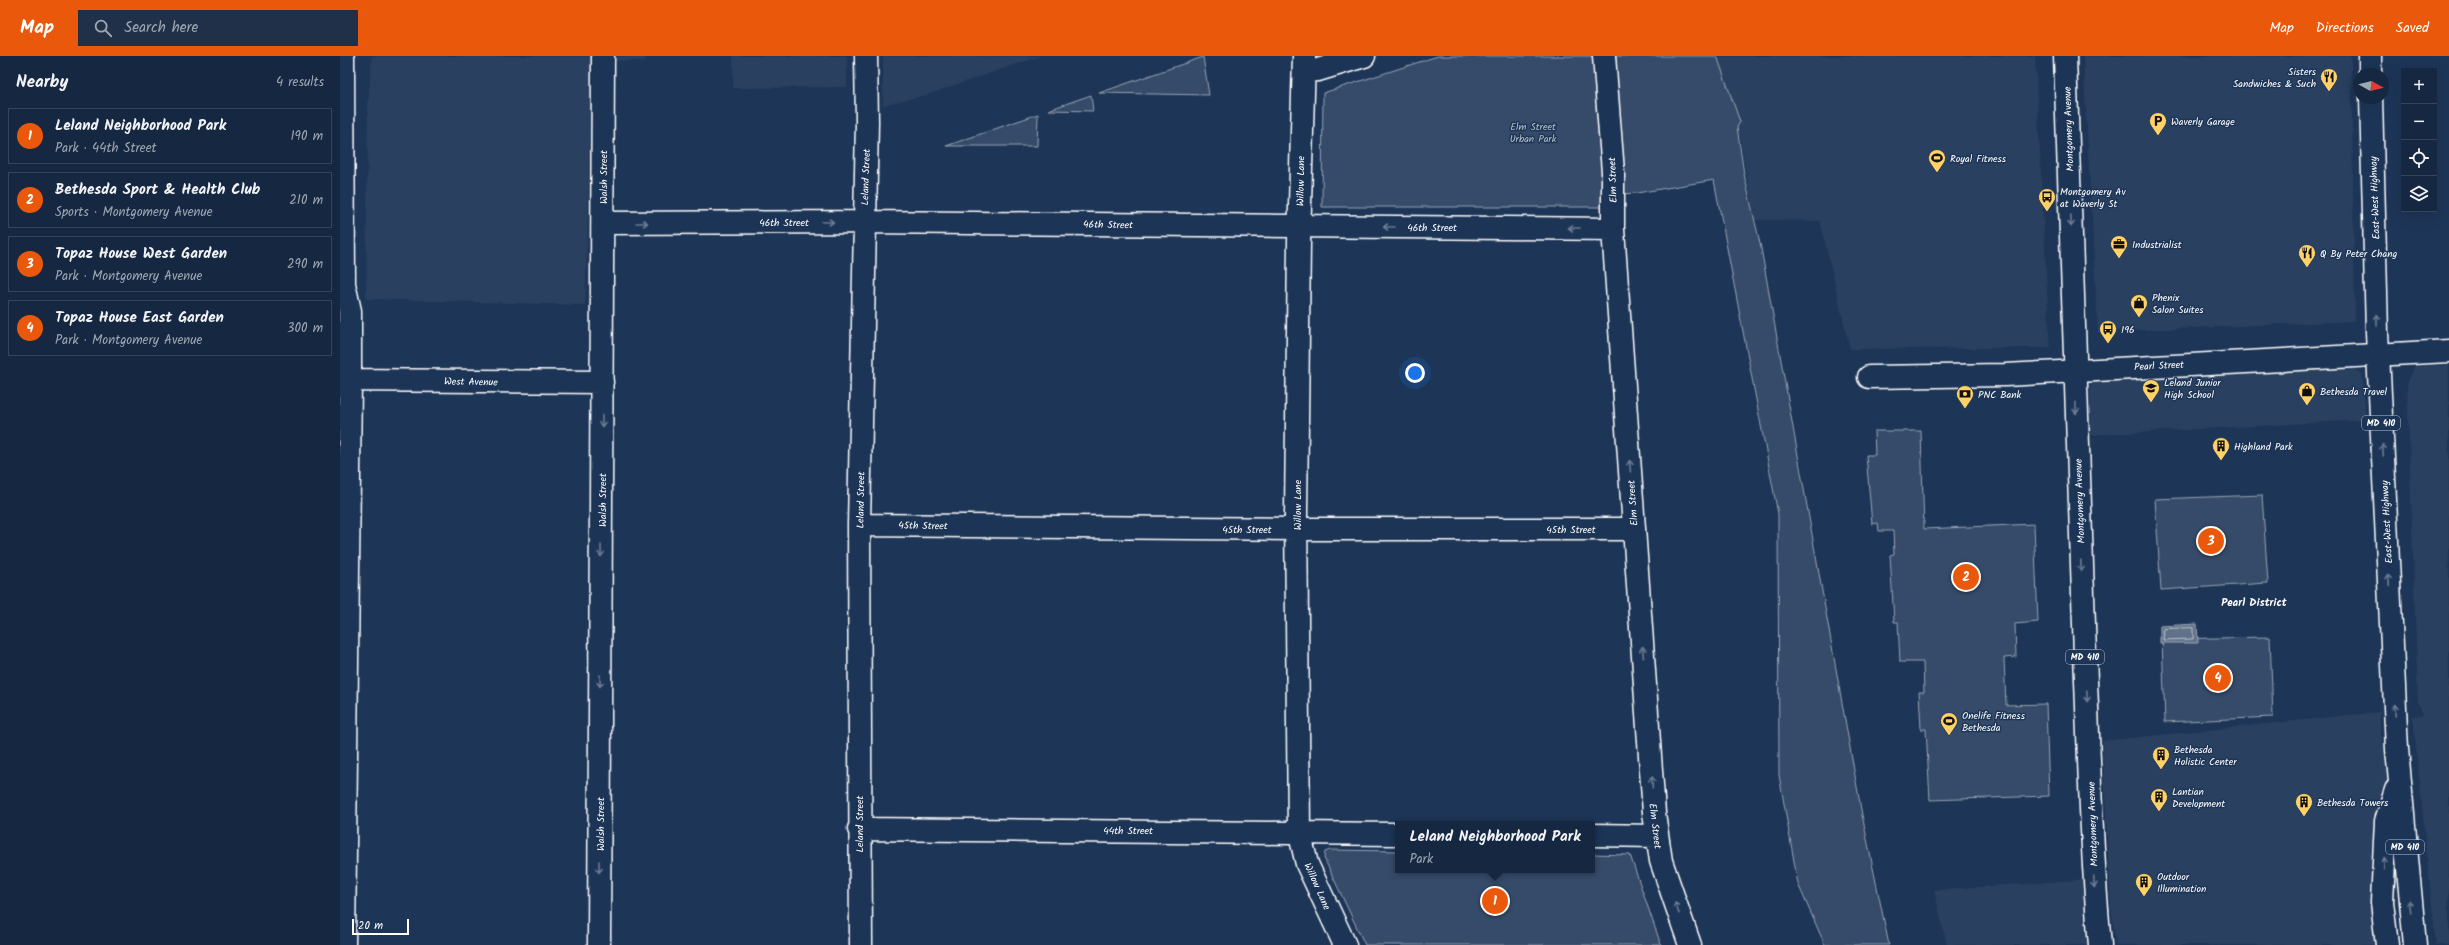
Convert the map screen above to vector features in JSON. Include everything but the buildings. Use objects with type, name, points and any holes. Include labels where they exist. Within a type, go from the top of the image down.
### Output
[{"type":"street","points":[[344,56],[345,294],[350,311],[345,380],[344,945]]},
{"type":"street","name":"Walsh Street","points":[[599,945],[603,56]]},
{"type":"street","name":"Leland Street","points":[[861,945],[859,829],[859,525],[867,122],[866,56]]},
{"type":"street","points":[[1304,64],[1318,70],[1364,56]]},
{"type":"street","name":"Elm Street","points":[[1604,56],[1613,172],[1614,229],[1634,529],[1657,836],[1661,861],[1690,945]]},
{"type":"street","name":"Montgomery Avenue","points":[[2065,56],[2076,370],[2078,491],[2094,879],[2100,945]]},
{"type":"street","points":[[2370,56],[2370,68]]},
{"type":"street","name":"Willow Lane","points":[[1304,64],[1299,226],[1296,529],[1299,831],[1307,864],[1345,945]]},
{"type":"street","name":"East-West Highway","points":[[2371,104],[2378,353],[2399,781],[2415,945]]},
{"type":"street","name":"46th Street","points":[[603,223],[864,222],[1614,229]]},
{"type":"street","name":"Pearl Street","points":[[1869,377],[2005,375],[2378,353],[2449,351]]},
{"type":"street","name":"West Avenue","points":[[345,380],[602,382]]},
{"type":"street","name":"45th Street","points":[[859,525],[1296,529],[1634,529]]},
{"type":"street","points":[[2387,945],[2382,902],[2386,821],[2399,781]]},
{"type":"street","name":"44th Street","points":[[859,829],[1299,831],[1395,834]]},
{"type":"street","points":[[1595,836],[1657,836]]},
{"type":"shaded area","points":[[372,56],[593,56],[585,305],[366,299],[368,105]]},
{"type":"shaded area","points":[[615,56],[645,56],[645,61],[616,61]]},
{"type":"shaded area","points":[[733,56],[847,56],[847,87],[733,88]]},
{"type":"shaded area","points":[[883,56],[1041,56],[926,95],[883,105]]},
{"type":"shaded area","points":[[1711,56],[2035,56],[2050,348],[1850,349],[1820,221],[1755,220],[1740,138]]},
{"type":"shaded area","points":[[2083,56],[2351,56],[2355,321],[2098,332]]},
{"type":"shaded area","points":[[2449,365],[2449,945],[2436,945],[2413,716],[2423,715],[2418,701],[2407,384],[2415,366]]},
{"type":"shaded area","points":[[2351,368],[2362,374],[2366,420],[2090,435],[2090,389],[2092,383],[2097,379]]},
{"type":"shaded area","points":[[2380,712],[2380,733],[2391,766],[2379,945],[2116,945],[2111,907],[2102,741]]},
{"type":"shaded area","points":[[2094,879],[2100,945],[1947,945],[1934,890]]},
{"type":"green space","name":"Elm Street Urban Park","points":[[1438,56],[1717,56],[1740,122],[1737,127],[1744,174],[1761,248],[1862,815],[1889,945],[1825,945],[1798,884],[1779,775],[1778,514],[1714,180],[1637,193],[1604,195],[1605,207],[1322,207],[1323,93]]},
{"type":"green space","points":[[1203,57],[1209,95],[1099,93]]},
{"type":"green space","points":[[1091,95],[1093,111],[1048,110]]},
{"type":"green space","points":[[1038,114],[1037,146],[946,146]]},
{"type":"green space","points":[[1874,431],[1921,431],[1924,529],[2034,524],[2038,622],[2015,624],[2016,657],[2004,658],[2006,705],[2046,704],[2049,796],[1930,800],[1926,729],[1921,729],[1919,692],[1924,692],[1923,662],[1900,662],[1898,622],[1894,622],[1890,555],[1894,554],[1893,531],[1879,531],[1878,523],[1872,524],[1866,455],[1875,455]]},
{"type":"green space","points":[[2262,495],[2268,583],[2161,590],[2155,499]]},
{"type":"green space","points":[[2270,637],[2273,717],[2165,722],[2162,639]]},
{"type":"green space","points":[[1330,850],[1395,851],[1395,873],[1595,873],[1595,854],[1630,855],[1661,945],[1365,945],[1324,858],[1325,852]]},
{"type":"water","points":[[2197,624],[2198,643],[2160,643],[2160,626]]},
{"type":"place","name":"Sisters Sandwiches & Such","points":[[2329,92]]},
{"type":"place","name":"Waverly Garage","points":[[2158,136]]},
{"type":"place","name":"Royal Fitness","points":[[1937,173]]},
{"type":"place","name":"Montgomery Av at Waverly St","points":[[2047,212]]},
{"type":"place","name":"Industrialist","points":[[2119,259]]},
{"type":"place","name":"Q By Peter Chang","points":[[2307,268]]},
{"type":"place","name":"Phenix Salon Suites","points":[[2139,318]]},
{"type":"place","name":"196","points":[[2108,344]]},
{"type":"place","name":"Leland Junior High School","points":[[2151,403]]},
{"type":"place","name":"Bethesda Travel","points":[[2307,406]]},
{"type":"place","name":"PNC Bank","points":[[1965,409]]},
{"type":"place","name":"Highland Park","points":[[2221,461]]},
{"type":"place","name":"Topaz House West Garden","points":[[2211,541]]},
{"type":"place","name":"Bethesda Sport & Health Club","points":[[1966,577]]},
{"type":"place","name":"Topaz House East Garden","points":[[2218,678]]},
{"type":"place","name":"Onelife Fitness Bethesda","points":[[1949,736]]},
{"type":"place","name":"Bethesda Holistic Center","points":[[2161,770]]},
{"type":"place","name":"Lantian Development","points":[[2159,812]]},
{"type":"place","name":"Bethesda Towers","points":[[2304,817]]},
{"type":"place","name":"Outdoor Illumination","points":[[2144,897]]},
{"type":"place","name":"Leland Neighborhood Park","points":[[1495,901]]},
{"type":"district","name":"Pearl District","points":[[2254,602]]}]
